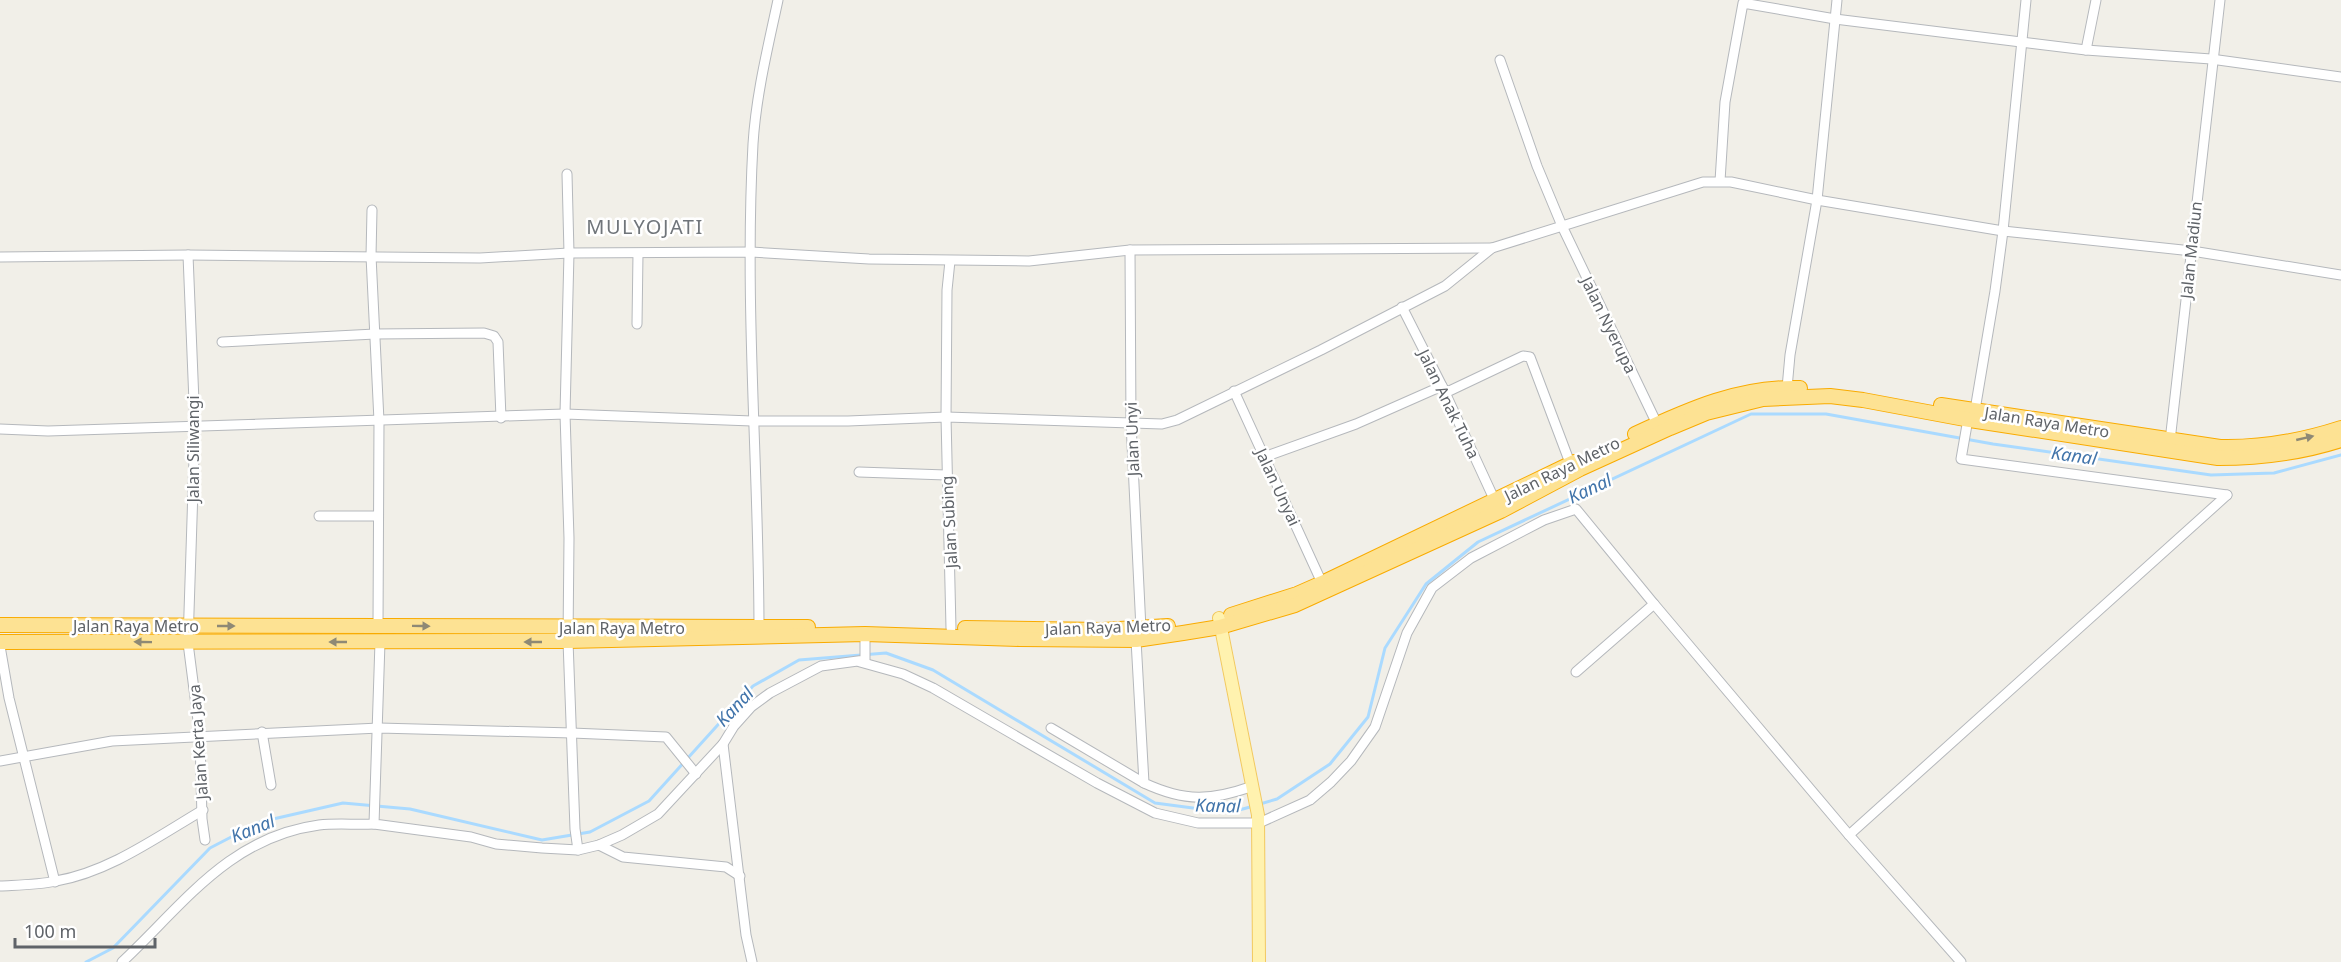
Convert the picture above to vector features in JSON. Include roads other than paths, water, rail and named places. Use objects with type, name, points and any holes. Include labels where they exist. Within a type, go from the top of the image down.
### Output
[{"type":"highway","name":"Jalan Raya Metro","points":[[1220,622],[1322,583],[1699,405],[1760,389],[1830,389],[1971,415],[2220,447],[2248,448],[2286,443],[2341,428]]},
{"type":"highway","points":[[0,644],[48,641],[380,642],[569,635],[759,633],[1020,639],[1138,634],[1220,622],[1284,609],[1501,511],[1580,469],[1707,412],[1763,399],[1830,396],[1863,399],[1971,415],[2218,458],[2250,458],[2292,453],[2341,440]]},
{"type":"highway","name":"Jalan Raya Metro","points":[[0,625],[378,626],[569,635]]},
{"type":"highway","name":"Jalan Raya Metro","points":[[759,633],[951,628],[1138,634]]},
{"type":"main road","points":[[1220,622],[1258,819],[1259,962]]},
{"type":"street","points":[[759,633],[752,421],[753,142],[762,75],[778,0]]},
{"type":"street","points":[[1787,388],[1790,355],[1817,200],[1837,0]]},
{"type":"street","points":[[1849,835],[2227,495],[1961,459],[1995,291],[2026,0]]},
{"type":"street","points":[[2086,50],[2096,0]]},
{"type":"street","name":"Jalan Madiun","points":[[2170,441],[2211,59],[2220,0]]},
{"type":"street","points":[[1720,181],[1725,102],[1743,3],[1835,19],[2086,50],[2211,59],[2341,77]]},
{"type":"street","name":"Jalan Nyerupa","points":[[1500,60],[1537,166],[1562,226],[1657,424]]},
{"type":"street","points":[[567,174],[565,414],[569,635],[577,846]]},
{"type":"street","points":[[0,257],[188,255],[480,258],[568,253],[751,252],[950,261],[1029,261],[1130,250],[1492,248],[1703,182],[1720,181],[1817,200],[2003,231],[2192,251],[2341,275]]},
{"type":"street","points":[[372,210],[371,256],[379,421],[378,626]]},
{"type":"street","points":[[0,429],[48,431],[501,418],[565,414],[752,421],[946,417],[1131,423],[1170,422],[1320,351],[1445,286],[1492,248]]},
{"type":"street","name":"Jalan Unyi","points":[[1130,250],[1131,423],[1144,783]]},
{"type":"street","points":[[638,254],[638,324]]},
{"type":"street","name":"Jalan Siliwangi","points":[[188,255],[195,427],[189,643]]},
{"type":"street","name":"Jalan Subing","points":[[950,261],[947,290],[946,475],[951,570],[951,628]]},
{"type":"street","name":"Jalan Anak Tuha","points":[[1402,307],[1444,389],[1495,501]]},
{"type":"street","points":[[222,342],[375,334],[484,333],[494,336],[500,349],[501,418]]},
{"type":"street","points":[[1263,457],[1356,424],[1523,356],[1530,357],[1570,464]]},
{"type":"street","name":"Jalan Unyai","points":[[1234,391],[1322,583]]},
{"type":"street","points":[[859,472],[946,475]]},
{"type":"street","points":[[122,962],[156,930],[191,891],[214,871],[247,849],[277,835],[319,825],[374,821],[471,837],[496,844],[599,845],[622,836],[658,814],[694,772],[723,744],[734,726],[751,707],[788,682],[821,666],[863,660],[903,674],[966,705],[1097,783],[1155,813],[1198,823],[1258,819],[1310,800],[1351,761],[1375,727],[1407,633],[1432,588],[1471,558],[1544,520],[1576,509],[1849,835],[1961,962]]},
{"type":"street","points":[[319,516],[378,516]]},
{"type":"street","points":[[1576,672],[1654,604]]},
{"type":"street","points":[[863,660],[865,637]]},
{"type":"street","points":[[374,821],[379,728],[380,642]]},
{"type":"street","name":"Jalan Kerta Jaya","points":[[189,643],[200,736],[206,840]]},
{"type":"street","points":[[0,644],[9,698],[54,882]]},
{"type":"street","points":[[0,761],[112,741],[379,728],[572,732],[667,738],[694,772]]},
{"type":"street","points":[[1051,728],[1144,783],[1173,795],[1222,797],[1253,790]]},
{"type":"street","points":[[262,732],[271,785]]},
{"type":"street","points":[[723,744],[746,935],[752,962]]},
{"type":"street","points":[[0,886],[54,882],[94,870],[139,848],[203,810]]},
{"type":"street","points":[[599,845],[623,856],[726,867],[740,876]]},
{"type":"waterway","name":"Kanal","points":[[1260,804],[1277,799],[1330,764],[1368,717],[1385,648],[1426,584],[1478,542],[1751,414],[1826,414],[1993,444],[2211,475],[2274,473],[2341,455]]},
{"type":"waterway","name":"Kanal","points":[[86,962],[113,948],[210,848],[260,822],[343,803],[410,809],[542,840],[590,832],[649,801],[753,686],[799,660],[886,653],[933,670],[1155,803],[1208,810],[1239,810],[1254,806]]},
{"type":"district","name":"MULYOJATI","points":[[645,227]]}]
